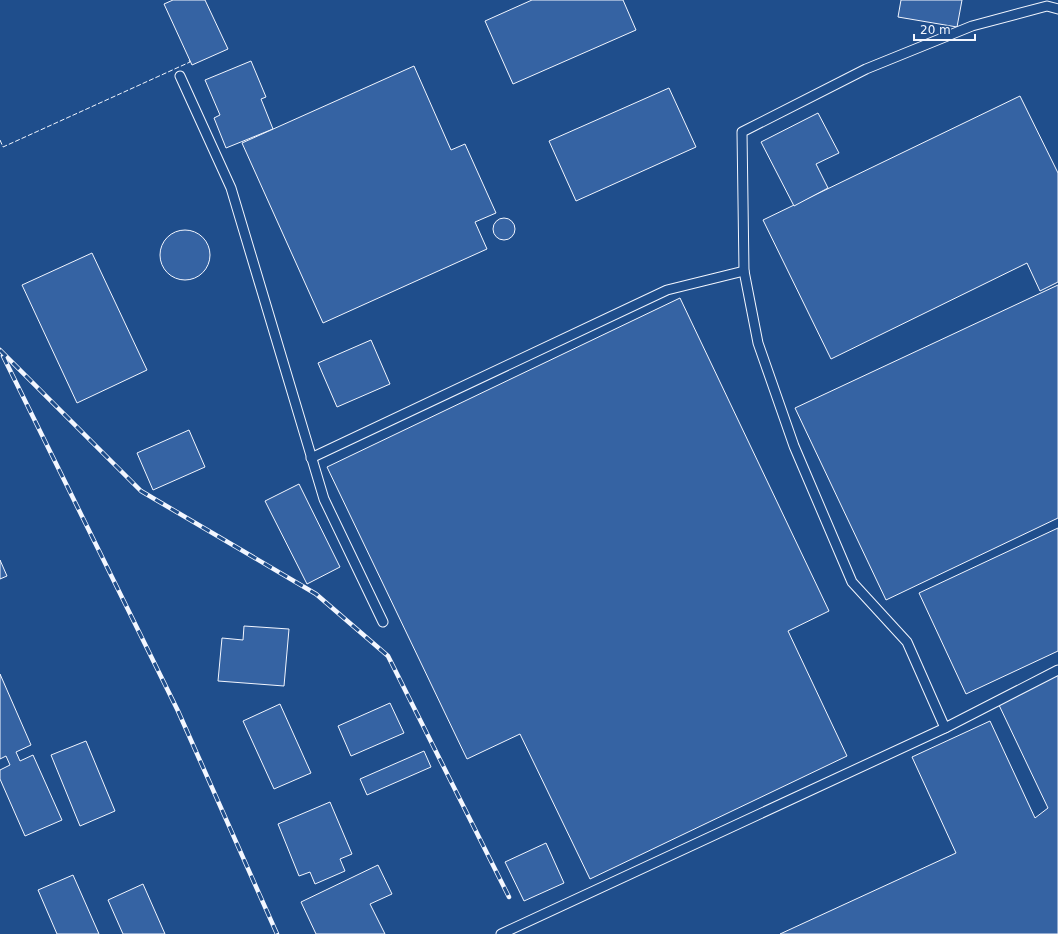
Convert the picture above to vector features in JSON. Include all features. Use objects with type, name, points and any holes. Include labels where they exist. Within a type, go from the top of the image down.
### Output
[{"type":"lane","points":[[945,728],[907,642],[852,582],[794,446],[758,343],[744,271],[742,132],[866,69],[972,26],[1047,6],[1058,9]]},
{"type":"lane","points":[[180,76],[231,188],[324,499],[383,622]]},
{"type":"lane","points":[[311,458],[667,290],[744,271]]},
{"type":"lane","points":[[501,934],[945,728],[1058,670]]},
{"type":"building","points":[[173,0],[205,0],[228,49],[192,65],[164,4]]},
{"type":"building","points":[[532,0],[623,0],[636,30],[513,84],[485,21]]},
{"type":"building","points":[[901,0],[962,0],[957,27],[898,17]]},
{"type":"building","points":[[251,61],[266,97],[261,99],[273,129],[226,148],[214,118],[220,115],[205,80]]},
{"type":"building","points":[[414,66],[451,150],[465,144],[496,213],[475,222],[487,249],[323,323],[242,143]]},
{"type":"building","points":[[669,88],[696,147],[576,201],[549,141]]},
{"type":"building","points":[[1020,96],[1058,173],[1058,282],[1040,291],[1027,263],[831,359],[763,220]]},
{"type":"building","points":[[818,113],[839,153],[816,164],[828,188],[794,206],[761,142]]},
{"type":"building","points":[[504,218],[512,221],[515,229],[512,237],[504,240],[496,237],[493,229],[496,221]]},
{"type":"building","points":[[185,230],[199,234],[206,241],[210,255],[206,269],[199,276],[185,280],[171,276],[164,269],[160,255],[164,241],[171,234]]},
{"type":"building","points":[[92,253],[147,370],[77,403],[22,285]]},
{"type":"building","points":[[1058,285],[1058,518],[886,600],[795,408]]},
{"type":"building","points":[[680,298],[829,611],[788,631],[847,756],[590,879],[520,734],[467,759],[327,467]]},
{"type":"building","points":[[371,340],[390,384],[337,407],[318,363]]},
{"type":"building","points":[[189,430],[205,467],[153,490],[137,453]]},
{"type":"building","points":[[299,484],[340,567],[307,584],[265,501]]},
{"type":"building","points":[[1058,528],[1058,651],[966,694],[919,593]]},
{"type":"building","points":[[0,560],[7,576],[0,579]]},
{"type":"building","points":[[244,626],[289,629],[284,686],[218,681],[222,638],[243,640]]},
{"type":"building","points":[[0,674],[31,745],[16,752],[20,761],[33,755],[62,820],[25,836],[0,779],[0,770],[10,765],[6,756],[0,759]]},
{"type":"building","points":[[1058,675],[1058,934],[780,934],[956,853],[912,757],[990,721],[1035,818],[1048,808],[998,703]]},
{"type":"building","points":[[390,703],[404,733],[351,756],[338,726]]},
{"type":"building","points":[[280,704],[311,773],[274,789],[243,721]]},
{"type":"building","points":[[86,741],[115,811],[80,826],[51,755]]},
{"type":"building","points":[[424,751],[431,767],[367,795],[360,779]]},
{"type":"building","points":[[330,802],[352,854],[340,859],[345,871],[315,884],[310,872],[299,876],[278,824]]},
{"type":"building","points":[[546,843],[564,883],[524,901],[505,862]]},
{"type":"building","points":[[378,865],[392,894],[370,904],[385,934],[316,934],[301,902]]},
{"type":"building","points":[[73,875],[99,934],[57,934],[38,890]]},
{"type":"building","points":[[143,884],[165,934],[123,934],[108,900]]},
{"type":"railway","points":[[0,350],[141,491],[316,594],[388,656],[509,897]]},
{"type":"railway","points":[[3,356],[178,711],[277,934]]},
{"type":"fence","points":[[0,140],[3,147],[190,62],[189,60]]}]
